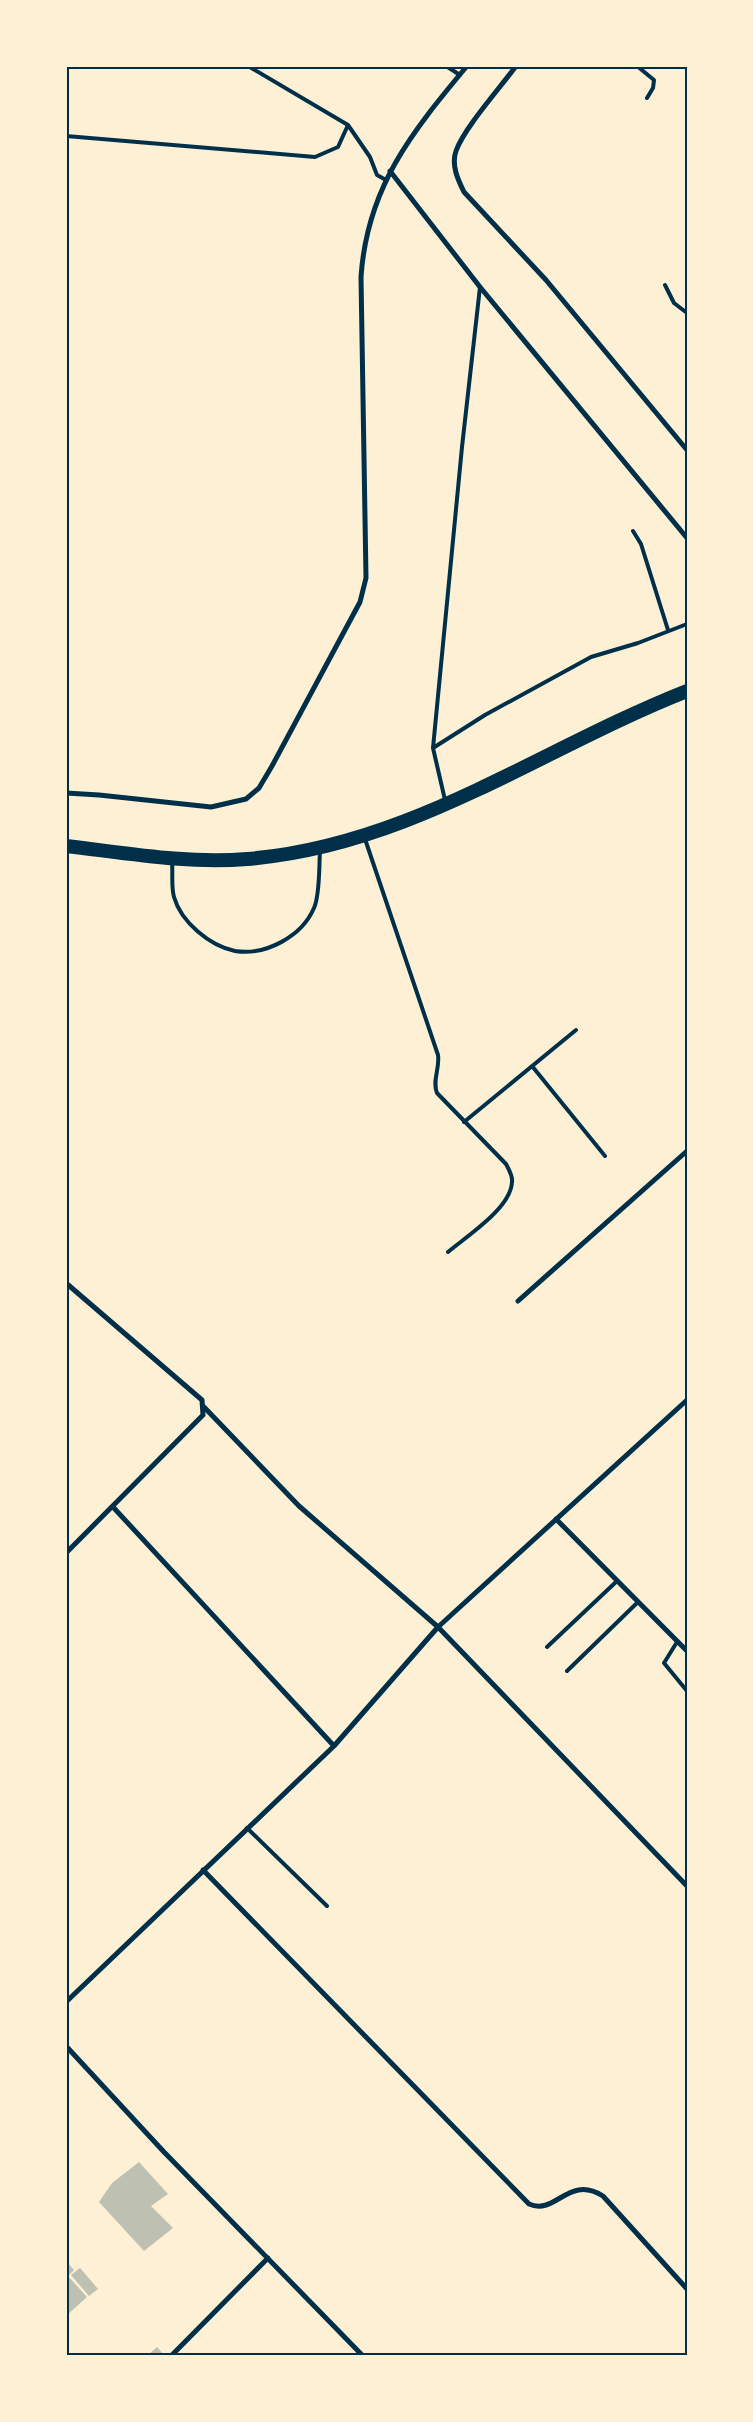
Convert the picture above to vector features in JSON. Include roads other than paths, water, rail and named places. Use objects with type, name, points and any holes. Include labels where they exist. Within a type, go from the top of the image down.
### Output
[{"type":"highway","points":[[66,846],[172,858],[247,859],[364,836],[419,817],[446,805],[687,692]]},
{"type":"street","points":[[66,793],[98,794],[186,806],[211,807],[246,799],[259,788],[272,766],[360,602],[366,578],[361,277],[367,228],[390,171],[407,141],[468,66]]},
{"type":"street","points":[[516,66],[472,125],[455,152],[456,177],[464,192],[546,280],[687,450]]},
{"type":"street","points":[[390,171],[480,287],[687,538]]},
{"type":"street","points":[[518,1302],[687,1151]]},
{"type":"street","points":[[66,1282],[202,1400],[204,1407],[203,1416],[66,1554]]},
{"type":"street","points":[[66,2002],[334,1746],[438,1627],[687,1400]]},
{"type":"street","points":[[204,1407],[299,1506],[438,1627],[687,1886]]},
{"type":"street","points":[[113,1507],[334,1746]]},
{"type":"street","points":[[556,1519],[687,1651]]},
{"type":"street","points":[[204,1870],[529,2204],[536,2207],[544,2206],[580,2188],[594,2190],[603,2196],[687,2289]]},
{"type":"street","points":[[66,2046],[164,2152],[363,2356]]},
{"type":"street","points":[[171,2356],[268,2258]]},
{"type":"lane","points":[[248,66],[348,125],[370,157],[377,175],[386,180]]},
{"type":"lane","points":[[446,66],[460,75]]},
{"type":"lane","points":[[637,66],[654,80],[653,88],[647,98]]},
{"type":"lane","points":[[66,136],[315,156],[338,147],[348,125]]},
{"type":"lane","points":[[665,284],[674,303],[687,313]]},
{"type":"lane","points":[[446,805],[433,748],[462,447],[480,287]]},
{"type":"lane","points":[[634,531],[641,544],[668,630]]},
{"type":"lane","points":[[433,748],[484,715],[591,657],[638,644],[668,630],[687,624]]},
{"type":"lane","points":[[364,836],[438,1055],[439,1063],[434,1087],[436,1093],[506,1164],[512,1183],[505,1203],[448,1252]]},
{"type":"lane","points":[[172,858],[174,897],[188,921],[206,938],[235,951],[264,949],[283,941],[302,928],[315,906],[320,846]]},
{"type":"lane","points":[[464,1122],[576,1030]]},
{"type":"lane","points":[[532,1066],[605,1156]]},
{"type":"lane","points":[[547,1647],[617,1580]]},
{"type":"lane","points":[[567,1671],[638,1602]]},
{"type":"lane","points":[[677,1642],[664,1663],[687,1691]]},
{"type":"lane","points":[[247,1828],[327,1906]]}]
